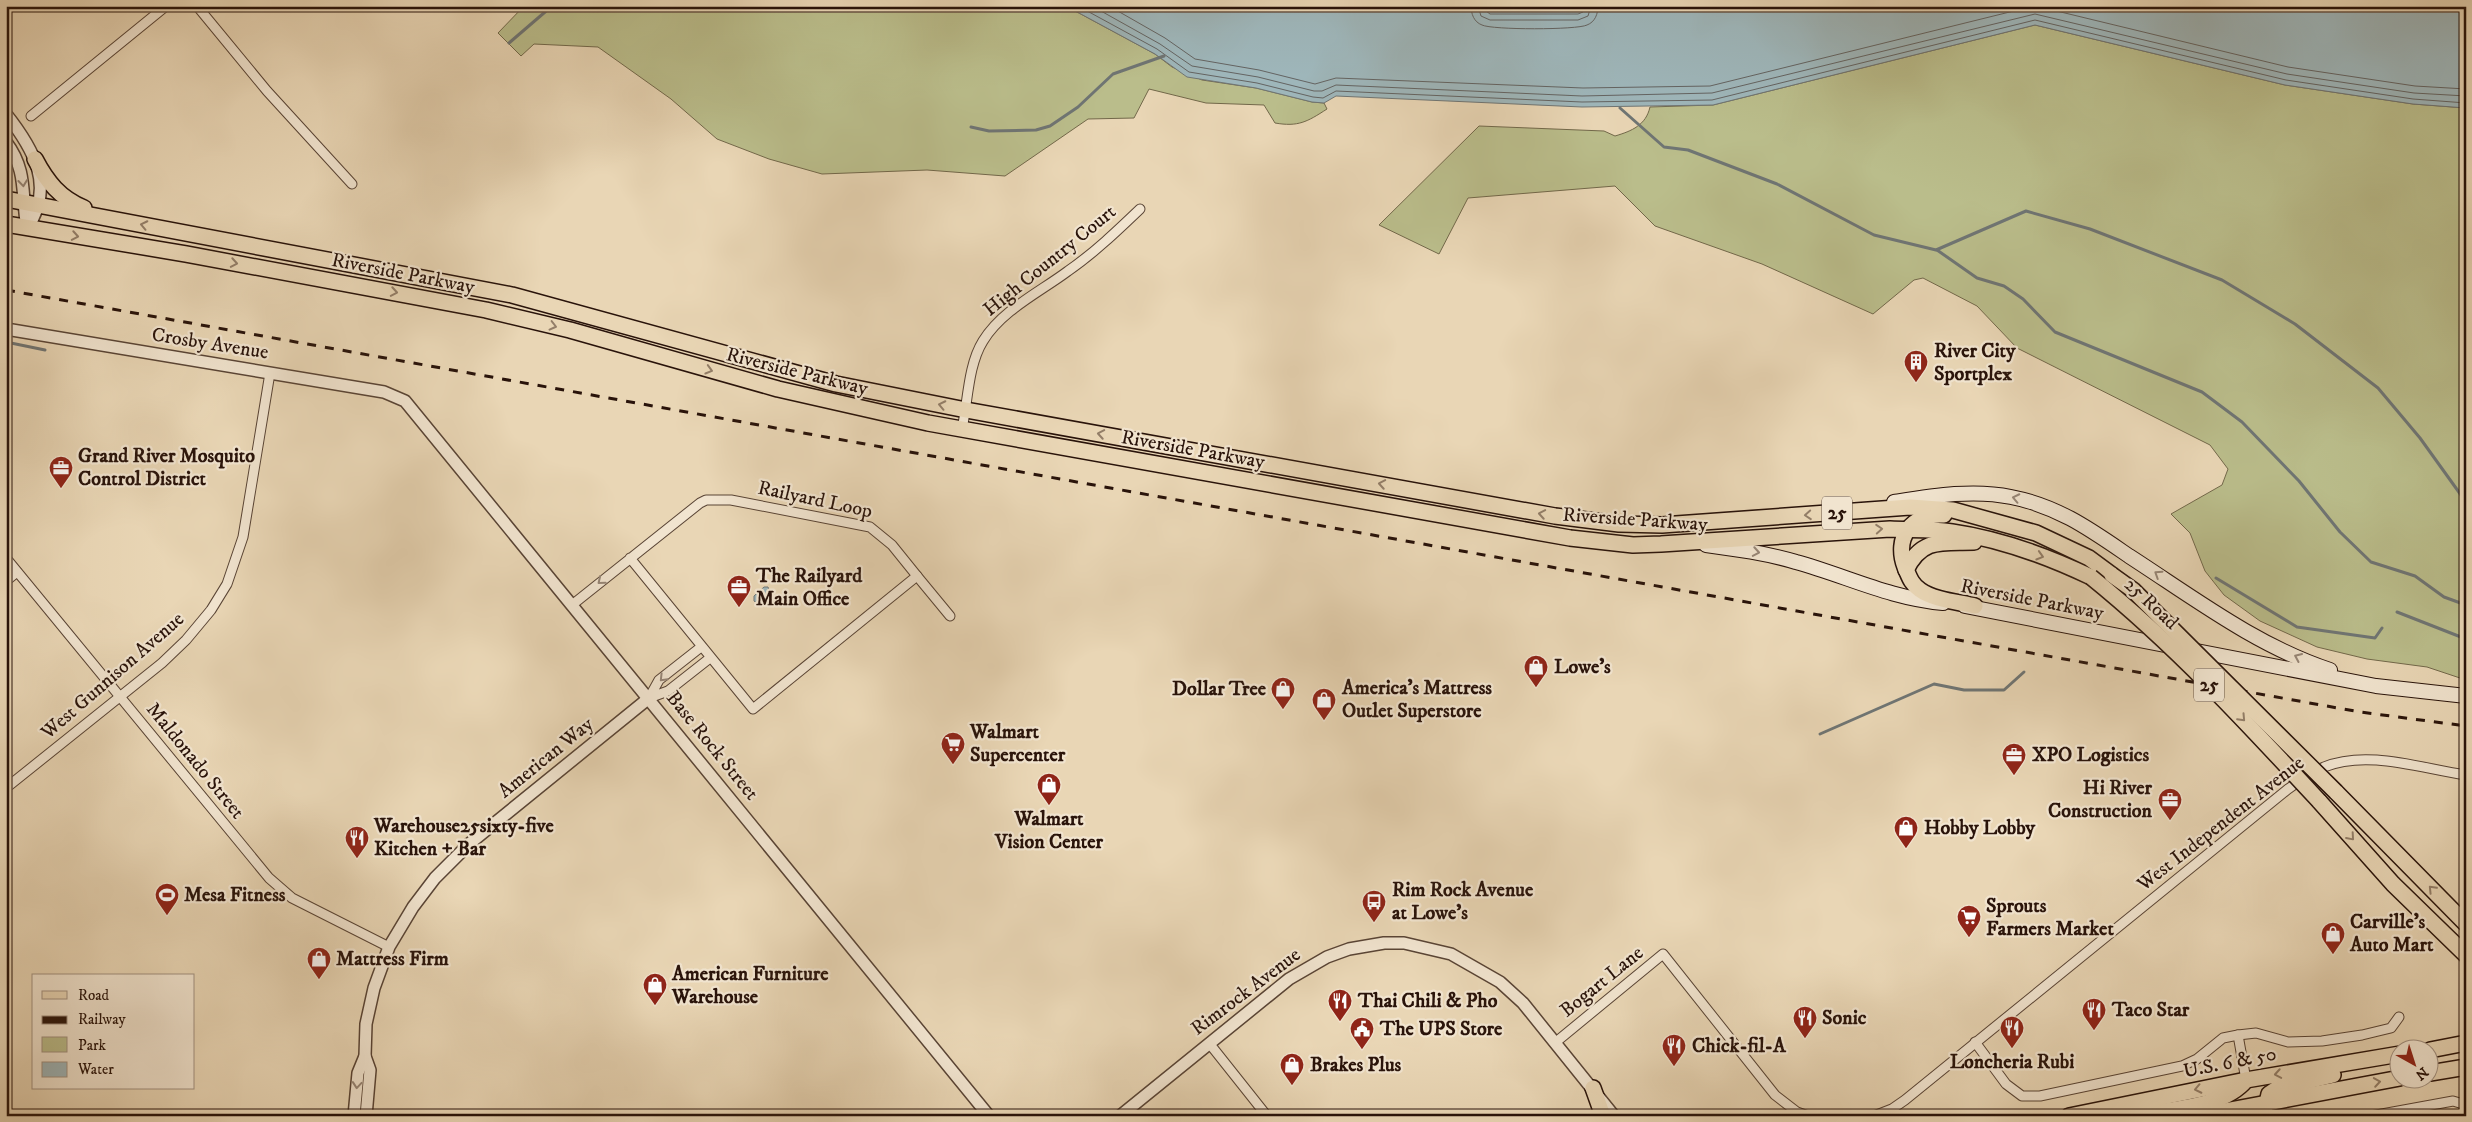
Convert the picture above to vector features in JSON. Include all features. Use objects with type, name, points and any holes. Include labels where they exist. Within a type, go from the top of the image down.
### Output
[{"type":"main road","points":[[35,159],[50,184],[61,196],[75,205],[109,218]]},
{"type":"main road","name":"Riverside Parkway","points":[[6,199],[512,295],[818,379],[966,410],[1576,520],[1619,524],[1695,522]]},
{"type":"main road","name":"Riverside Parkway","points":[[6,224],[186,254],[486,310],[570,330],[778,389],[873,412],[1593,541],[1633,544],[1690,543],[1772,555],[1815,568],[1886,594],[1917,601],[1975,606],[2080,629],[2376,686],[2466,696]]},
{"type":"main road","points":[[1400,507],[1403,488]]},
{"type":"main road","name":"Riverside Parkway","points":[[1829,514],[1896,501],[1970,494],[2010,496],[2050,507],[2085,525],[2258,640],[2321,667],[2376,686]]},
{"type":"main road","name":"25 Road","points":[[1695,522],[1910,507],[1953,510],[2036,533],[2089,558],[2133,590],[2466,924]]},
{"type":"main road","points":[[1975,606],[1920,590],[1913,584],[1906,570],[1900,547],[1902,537],[1907,530],[1917,521],[1927,517],[1938,515],[1978,518]]},
{"type":"main road","name":"25 Road","points":[[1690,543],[1890,529],[1949,532],[2005,545],[2058,562],[2091,577],[2234,708],[2393,884],[2466,956]]},
{"type":"main road","points":[[1906,570],[1918,552],[1935,542],[1974,542],[2005,545]]},
{"type":"main road","points":[[2440,1048],[2466,1042]]},
{"type":"main road","name":"U.S. 6 & 50","points":[[2069,1116],[2246,1080],[2390,1055]]},
{"type":"main road","points":[[2268,1109],[2269,1094],[2278,1088],[2351,1071],[2378,1057]]},
{"type":"main road","points":[[2440,1071],[2466,1067]]},
{"type":"main road","points":[[2132,1116],[2217,1100],[2238,1090],[2246,1080]]},
{"type":"main road","points":[[2198,1116],[2268,1109],[2390,1080]]},
{"type":"main road","points":[[1594,1088],[1604,1116]]},
{"type":"street","points":[[31,116],[166,6]]},
{"type":"street","points":[[198,6],[267,91],[352,184]]},
{"type":"street","points":[[6,114],[23,136],[35,159],[40,185],[40,205],[27,228]]},
{"type":"street","points":[[6,142],[21,168],[27,228]]},
{"type":"street","name":"High Country Court","points":[[962,429],[977,354],[983,341],[992,329],[1003,318],[1070,270],[1111,237],[1140,209]]},
{"type":"street","name":"Crosby Avenue","points":[[6,329],[384,392],[405,401]]},
{"type":"street","name":"West Gunnison Avenue","points":[[6,788],[186,640],[211,610],[227,584],[243,537],[270,373]]},
{"type":"street","name":"Base Rock Street","points":[[405,401],[650,698],[989,1116]]},
{"type":"street","name":"Railyard Loop","points":[[572,604],[700,503],[706,500],[731,500],[870,527],[892,545],[950,616]]},
{"type":"street","name":"Maldonado Street","points":[[6,558],[269,878],[300,902],[389,947]]},
{"type":"street","points":[[630,558],[753,709],[917,576]]},
{"type":"street","points":[[6,581],[17,572]]},
{"type":"street","points":[[650,698],[660,680],[701,647]]},
{"type":"street","points":[[650,698],[668,691],[710,658]]},
{"type":"street","name":"American Way","points":[[354,1116],[358,1073],[365,1056],[369,1008],[389,947],[424,892],[448,864],[469,844],[650,698]]},
{"type":"street","name":"West Independent Avenue","points":[[1975,1042],[2280,795],[2308,775],[2332,764],[2367,761],[2400,763],[2466,775]]},
{"type":"street","name":"Rimrock Avenue","points":[[1120,1116],[1306,967],[1349,949],[1384,943],[1404,943],[1433,948],[1468,962],[1500,982],[1514,994],[1556,1042],[1594,1088],[1614,1116]]},
{"type":"street","name":"Bogart Lane","points":[[1556,1042],[1663,954],[1775,1095],[1797,1112],[1808,1116]]},
{"type":"street","points":[[1874,1116],[1892,1109],[1905,1100],[1975,1042],[2006,1084],[2022,1096],[2040,1096],[2182,1066],[2197,1059],[2223,1038],[2256,1033],[2288,1042],[2322,1041],[2362,1035],[2391,1028],[2399,1017]]},
{"type":"street","points":[[2238,1035],[2246,1080]]},
{"type":"street","points":[[1209,1043],[1267,1116]]},
{"type":"street","name":"American Way","points":[[365,1056],[370,1070],[366,1116]]},
{"type":"street","points":[[2371,1116],[2453,1101],[2463,1104],[2466,1108]]},
{"type":"green space","points":[[524,6],[1066,6],[1155,54],[1172,67],[1202,80],[1256,88],[1312,102],[1324,103],[1327,109],[1302,122],[1283,124],[1275,123],[1264,105],[1206,103],[1149,89],[1134,118],[1088,119],[1005,176],[927,170],[822,174],[769,159],[717,139],[671,99],[598,47],[534,44],[521,56],[498,33]]},
{"type":"green space","points":[[2035,25],[2285,85],[2413,104],[2466,108],[2466,680],[2427,667],[2367,659],[2317,647],[2260,621],[2224,595],[2205,571],[2190,533],[2171,514],[2222,485],[2228,469],[2210,445],[2017,348],[1977,306],[1923,278],[1914,280],[1873,314],[1762,264],[1655,226],[1615,186],[1468,198],[1439,254],[1379,225],[1479,126],[1604,131],[1615,136],[1627,132],[1642,123],[1650,107],[1713,105]]},
{"type":"water","points":[[1066,6],[1481,6],[1505,10],[1535,11],[1565,10],[1589,6],[2466,6],[2466,108],[2413,104],[2285,85],[2035,25],[1713,105],[1582,107],[1336,96],[1324,103],[1312,102],[1256,88],[1187,77],[1155,54]]},
{"type":"water","points":[[764,587],[768,587],[771,595],[758,604],[754,601],[754,596]]},
{"type":"waterway","points":[[509,43],[552,6]]},
{"type":"waterway","points":[[971,127],[989,131],[1036,130],[1050,126],[1078,107],[1113,74],[1164,56]]},
{"type":"waterway","points":[[1620,108],[1664,147],[1688,150],[1777,184],[1874,235],[1936,250],[2026,211],[2090,229],[2222,280],[2295,324],[2378,388],[2420,438],[2466,502]]},
{"type":"waterway","points":[[1937,250],[1977,278],[2004,286],[2023,299],[2055,332],[2202,392],[2242,422],[2299,481],[2340,532],[2371,562],[2415,576],[2444,597],[2466,605]]},
{"type":"waterway","points":[[6,342],[45,350]]},
{"type":"waterway","points":[[2216,578],[2297,627],[2375,638],[2382,628]]},
{"type":"waterway","points":[[2397,612],[2466,639]]},
{"type":"waterway","points":[[1820,734],[1934,684],[1964,690],[2004,690],[2024,672]]},
{"type":"railway","points":[[6,290],[2360,712],[2466,726]]},
{"type":"place","name":"River City Sportplex","points":[[1916,383]]},
{"type":"place","name":"Grand River Mosquito Control District","points":[[61,489]]},
{"type":"place","name":"The Railyard Main Office","points":[[739,608]]},
{"type":"place","name":"Lowe's","points":[[1536,688]]},
{"type":"place","name":"Dollar Tree","points":[[1283,710]]},
{"type":"place","name":"America's Mattress Outlet Superstore","points":[[1324,721]]},
{"type":"place","name":"Walmart Supercenter","points":[[953,765]]},
{"type":"place","name":"XPO Logistics","points":[[2014,776]]},
{"type":"place","name":"Walmart Vision Center","points":[[1049,806]]},
{"type":"place","name":"Hi River Construction","points":[[2170,821]]},
{"type":"place","name":"Hobby Lobby","points":[[1906,849]]},
{"type":"place","name":"Warehouse25sixty-five Kitchen + Bar","points":[[357,859]]},
{"type":"place","name":"Mesa Fitness","points":[[167,916]]},
{"type":"place","name":"Rim Rock Avenue at Lowe's","points":[[1374,923]]},
{"type":"place","name":"Sprouts Farmers Market","points":[[1969,938]]},
{"type":"place","name":"Carville's Auto Mart","points":[[2333,955]]},
{"type":"place","name":"Mattress Firm","points":[[319,980]]},
{"type":"place","name":"American Furniture Warehouse","points":[[655,1006]]},
{"type":"place","name":"Thai Chili & Pho","points":[[1340,1022]]},
{"type":"place","name":"Taco Star","points":[[2094,1031]]},
{"type":"place","name":"Sonic","points":[[1805,1039]]},
{"type":"place","name":"Loncheria Rubi","points":[[2012,1049]]},
{"type":"place","name":"The UPS Store","points":[[1362,1050]]},
{"type":"place","name":"Chick-fil-A","points":[[1674,1067]]},
{"type":"place","name":"Brakes Plus","points":[[1292,1086]]}]
